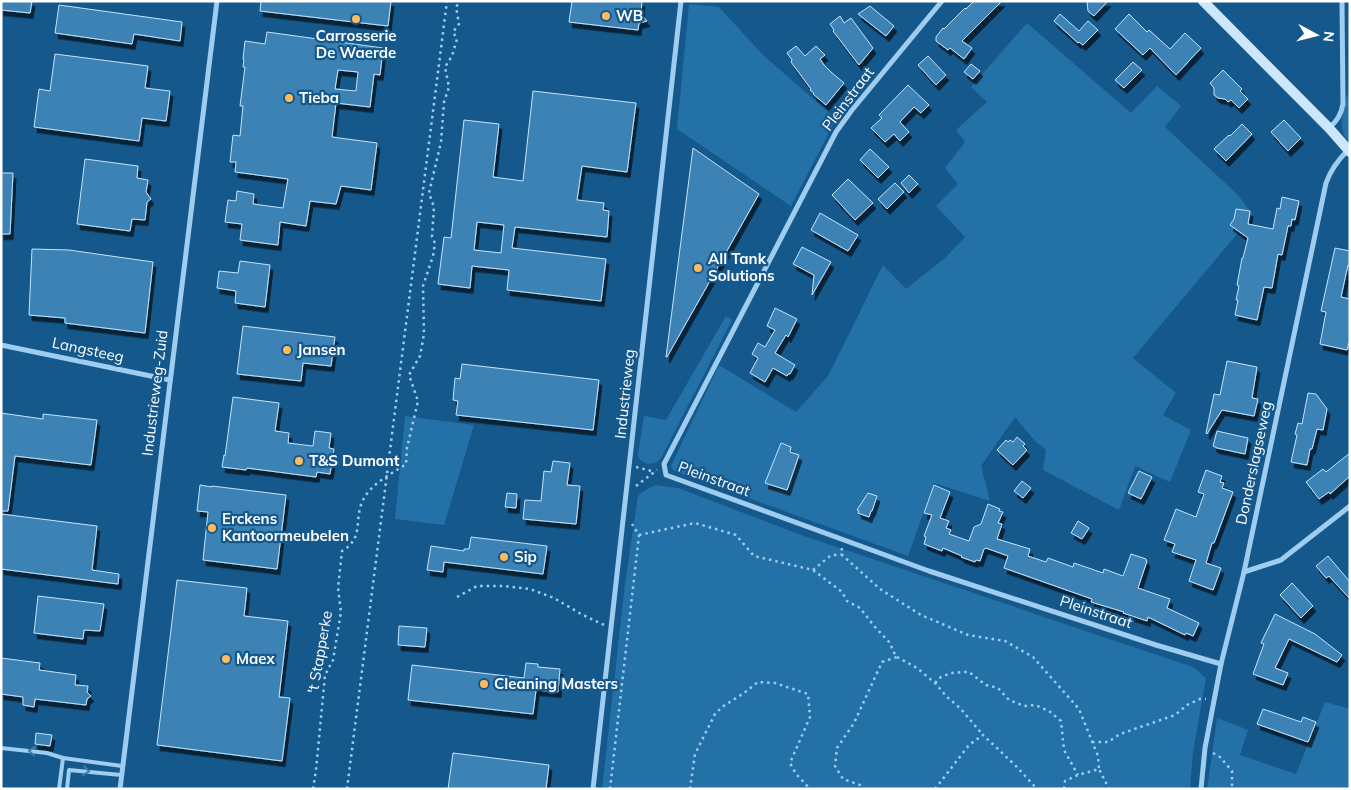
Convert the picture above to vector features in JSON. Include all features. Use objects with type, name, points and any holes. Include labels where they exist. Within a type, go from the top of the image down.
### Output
[{"type":"street","name":"Industrieweg-Zuid","points":[[120,789],[217,1]]},
{"type":"street","name":"Industrieweg","points":[[593,789],[681,1]]},
{"type":"street","name":"Pleinstraat","points":[[942,1],[836,132],[664,464],[666,475],[939,574],[1146,642],[1221,664]]},
{"type":"street","points":[[1203,1],[1329,128],[1349,151]]},
{"type":"street","points":[[1329,128],[1341,114],[1343,104],[1342,1]]},
{"type":"street","name":"Donderslagseweg","points":[[1201,789],[1205,748],[1221,664],[1244,572],[1326,183],[1331,170],[1338,160],[1349,151]]},
{"type":"street","name":"Langsteeg","points":[[1,345],[170,380]]},
{"type":"street","points":[[1244,572],[1281,560],[1350,506]]},
{"type":"lane","points":[[1,748],[46,753],[62,758],[122,766]]},
{"type":"lane","points":[[59,789],[62,758]]},
{"type":"lane","points":[[67,789],[69,770],[121,775]]},
{"type":"path","points":[[347,789],[447,1]]},
{"type":"path","name":"'t Stapperke","points":[[313,789],[325,676],[333,660],[341,612],[338,588],[342,551],[351,546],[355,538],[362,503],[372,487],[406,464],[407,448],[418,401],[409,376],[420,356],[424,334],[423,286],[433,256],[435,243],[432,236],[434,207],[429,193],[441,142],[444,102],[449,87],[445,68],[452,56],[457,39],[453,32],[459,24],[456,7],[460,1]]},
{"type":"path","points":[[626,494],[664,464]]},
{"type":"path","points":[[629,465],[666,475]]},
{"type":"path","points":[[610,789],[639,535],[695,523],[736,535],[754,556],[813,570],[842,592],[847,601],[860,608],[890,643],[897,657],[917,668],[935,683],[1037,789]]},
{"type":"path","points":[[841,554],[844,540]]},
{"type":"path","points":[[813,570],[830,556],[841,554]]},
{"type":"path","points":[[841,554],[880,589],[922,615],[968,635],[1005,641],[1033,657],[1079,709],[1098,756],[1099,769],[1109,789]]},
{"type":"path","points":[[457,597],[477,586],[505,586],[530,589],[554,598],[581,614],[612,628]]},
{"type":"path","points":[[862,789],[860,785],[843,779],[835,766],[836,748],[854,723],[882,662],[897,657]]},
{"type":"path","points":[[935,683],[941,677],[951,673],[969,672],[986,685],[998,688],[1009,700],[1024,706],[1035,705],[1049,711],[1061,721],[1064,750],[1078,775]]},
{"type":"path","points":[[690,789],[695,754],[715,714],[758,682],[775,683],[808,694],[810,717],[790,763],[796,774],[810,789]]},
{"type":"path","points":[[1092,742],[1108,742],[1120,734],[1175,715],[1187,705],[1215,697]]},
{"type":"path","points":[[935,789],[969,745],[983,734]]},
{"type":"path","points":[[1205,748],[1220,757],[1232,771],[1232,789]]},
{"type":"path","points":[[1064,789],[1065,781],[1099,769]]},
{"type":"shaded area","points":[[689,4],[719,7],[763,55],[836,119],[791,206],[677,129]]},
{"type":"shaded area","points":[[1027,23],[1131,113],[1157,86],[1181,106],[1165,127],[1238,195],[1253,215],[1133,358],[1176,393],[1163,415],[1191,430],[1170,482],[1135,466],[1119,510],[1043,470],[1046,450],[1035,441],[1015,417],[981,466],[990,501],[934,483],[908,556],[674,471],[671,466],[719,365],[796,412],[828,376],[883,265],[906,289],[945,258],[965,237],[936,206],[958,184],[945,168],[965,142],[956,130],[987,102],[971,87]]},
{"type":"shaded area","points":[[1347,95],[1350,95],[1349,141],[1345,137],[1342,126]]},
{"type":"shaded area","points":[[726,316],[732,320],[661,458],[656,463],[647,464],[640,460],[638,455],[644,416],[666,420]]},
{"type":"shaded area","points":[[405,416],[474,425],[444,525],[395,519]]},
{"type":"shaded area","points":[[655,485],[678,488],[804,536],[1193,667],[1206,678],[1193,752],[1190,789],[602,789],[625,584],[638,496]]},
{"type":"shaded area","points":[[1325,702],[1350,709],[1350,789],[1207,789],[1217,718],[1248,730],[1240,755],[1296,774]]},
{"type":"building","points":[[1,1],[32,1],[30,13],[1,10]]},
{"type":"building","name":"Carrosserie De Waerde","points":[[261,1],[391,1],[388,26],[260,11]]},
{"type":"building","name":"WB","points":[[572,1],[642,1],[641,14],[647,21],[639,23],[638,30],[569,22]]},
{"type":"building","points":[[974,1],[1002,1],[962,41],[972,48],[964,59],[950,48],[948,50],[936,41],[936,37],[943,28]]},
{"type":"building","points":[[1087,1],[1108,1],[1094,16],[1088,11]]},
{"type":"building","points":[[59,5],[182,22],[180,41],[134,34],[132,44],[55,33]]},
{"type":"building","points":[[870,6],[894,26],[886,36],[858,14]]},
{"type":"building","points":[[1060,14],[1079,31],[1088,21],[1098,30],[1083,45],[1078,43],[1054,21]]},
{"type":"building","points":[[1129,14],[1147,32],[1149,30],[1170,49],[1185,33],[1201,48],[1176,75],[1150,48],[1143,55],[1115,29]]},
{"type":"building","points":[[840,16],[844,23],[851,18],[873,48],[859,65],[833,31],[830,24]]},
{"type":"building","points":[[267,32],[383,48],[380,75],[374,74],[370,107],[336,103],[332,137],[377,143],[371,190],[341,186],[336,204],[310,201],[306,226],[280,222],[278,245],[240,240],[242,224],[225,222],[228,200],[236,201],[237,191],[254,194],[253,204],[283,208],[288,179],[235,172],[236,162],[230,162],[233,135],[240,136],[243,106],[240,106],[245,67],[243,67],[243,59],[245,41],[265,44]],"holes":[[[338,70],[358,72],[356,91],[335,89]]]},
{"type":"building","points":[[796,46],[805,56],[816,46],[825,55],[820,59],[824,65],[844,83],[826,105],[813,94],[791,62],[792,60],[787,53]]},
{"type":"building","points":[[55,54],[148,66],[145,88],[170,91],[166,121],[142,118],[139,141],[34,127],[39,89],[50,91]]},
{"type":"building","points":[[928,56],[946,75],[936,85],[918,65]]},
{"type":"building","points":[[1133,62],[1142,70],[1124,88],[1115,80]]},
{"type":"building","points":[[971,64],[980,71],[973,79],[964,72]]},
{"type":"building","points":[[1223,70],[1242,89],[1240,91],[1248,99],[1239,108],[1231,100],[1228,102],[1214,95],[1214,88],[1210,83]]},
{"type":"building","points":[[908,85],[929,105],[921,113],[914,107],[900,122],[909,132],[900,141],[894,134],[885,142],[871,128],[882,118],[879,115]]},
{"type":"building","points":[[533,91],[636,103],[627,172],[582,166],[577,200],[604,203],[603,210],[609,211],[607,237],[515,227],[512,248],[606,259],[601,301],[507,290],[509,270],[472,266],[470,288],[438,284],[444,237],[451,238],[464,120],[499,124],[493,177],[523,181]],"holes":[[[477,222],[504,225],[501,253],[474,250]]]},
{"type":"building","points":[[1284,120],[1301,138],[1288,151],[1271,132]]},
{"type":"building","points":[[1242,124],[1252,134],[1226,161],[1214,149]]},
{"type":"building","name":"All Tank Solutions","points":[[693,148],[759,194],[666,357]]},
{"type":"building","points":[[870,149],[889,167],[878,178],[860,160]]},
{"type":"building","points":[[85,159],[138,166],[137,178],[148,180],[146,192],[151,199],[147,202],[145,220],[132,219],[130,231],[77,224]]},
{"type":"building","points":[[1,173],[13,173],[10,234],[1,234]]},
{"type":"building","points":[[909,175],[918,184],[909,193],[901,183]]},
{"type":"building","points":[[848,179],[873,203],[855,220],[832,195]]},
{"type":"building","points":[[895,183],[904,192],[887,209],[878,199]]},
{"type":"building","points":[[1282,197],[1299,201],[1295,220],[1292,219],[1291,226],[1288,226],[1282,255],[1278,254],[1272,288],[1264,287],[1257,320],[1235,315],[1239,286],[1237,285],[1248,238],[1230,225],[1234,219],[1236,209],[1250,211],[1248,224],[1273,229],[1277,208],[1280,209]]},
{"type":"building","points":[[820,213],[858,235],[848,251],[811,230]]},
{"type":"building","points":[[802,247],[831,262],[812,295],[814,275],[793,264]]},
{"type":"building","points":[[1335,248],[1350,251],[1350,266],[1348,265],[1341,297],[1350,299],[1350,339],[1347,350],[1320,344],[1326,312],[1321,311]]},
{"type":"building","points":[[32,249],[69,250],[153,262],[145,333],[65,323],[65,318],[29,315]]},
{"type":"building","points":[[240,261],[270,265],[265,307],[235,303],[236,291],[217,288],[219,271],[238,273]]},
{"type":"building","points":[[775,308],[797,319],[788,337],[786,335],[775,353],[795,365],[787,376],[773,368],[765,382],[750,373],[758,358],[752,354],[758,343],[765,347],[775,330],[767,326]]},
{"type":"building","name":"Jansen","points":[[243,326],[335,337],[331,366],[303,363],[301,381],[237,374]]},
{"type":"building","points":[[1227,361],[1257,367],[1252,398],[1258,399],[1254,416],[1222,410],[1207,434],[1214,394],[1220,395]]},
{"type":"building","points":[[462,364],[599,380],[593,430],[456,415],[458,401],[453,400],[455,378],[460,379]]},
{"type":"building","points":[[1308,393],[1316,394],[1327,409],[1323,430],[1317,429],[1307,465],[1291,462],[1297,435],[1295,434],[1298,423],[1302,424]]},
{"type":"building","points":[[233,397],[279,403],[275,431],[289,433],[288,443],[313,446],[315,431],[331,433],[329,448],[334,449],[330,474],[317,472],[316,477],[247,468],[246,470],[222,467]]},
{"type":"building","points":[[1,413],[43,419],[43,414],[97,420],[91,465],[15,456],[8,511],[1,511]]},
{"type":"building","points":[[1217,431],[1248,438],[1245,454],[1213,446]]},
{"type":"building","points":[[1017,437],[1025,444],[1023,446],[1027,450],[1013,465],[997,450],[1006,440],[1013,442]]},
{"type":"building","points":[[781,443],[791,447],[790,452],[799,455],[787,490],[765,483]]},
{"type":"building","points":[[1350,453],[1350,476],[1330,494],[1329,492],[1319,499],[1306,482],[1323,469],[1326,472]]},
{"type":"building","points":[[553,461],[570,463],[567,485],[580,486],[576,524],[523,519],[525,500],[541,501],[544,471],[551,472]]},
{"type":"building","points":[[1206,470],[1222,476],[1220,482],[1224,483],[1222,488],[1233,492],[1214,543],[1212,543],[1206,563],[1221,568],[1213,590],[1189,581],[1196,560],[1172,552],[1175,544],[1164,540],[1176,509],[1196,517],[1204,494],[1198,492]]},
{"type":"building","points":[[1139,471],[1152,477],[1141,499],[1128,493]]},
{"type":"building","points":[[1022,481],[1031,488],[1023,498],[1014,491]]},
{"type":"building","name":"Erckens Kantoormeubelen","points":[[200,485],[286,495],[277,569],[203,560],[208,512],[197,511]]},
{"type":"building","points":[[934,485],[950,492],[940,518],[949,521],[946,528],[951,530],[949,534],[969,541],[974,527],[981,524],[988,504],[1003,512],[998,523],[1002,524],[997,539],[1030,549],[1028,556],[1046,562],[1048,558],[1073,567],[1074,563],[1103,573],[1104,569],[1123,576],[1131,554],[1146,559],[1138,588],[1170,599],[1167,608],[1199,623],[1193,636],[1186,633],[1185,635],[1148,617],[1147,621],[1123,613],[1091,602],[1092,599],[1004,568],[1008,556],[986,548],[980,561],[976,560],[975,562],[943,548],[942,551],[924,544],[926,537],[924,536],[932,515],[924,513]]},
{"type":"building","points":[[507,493],[517,494],[516,508],[505,507]]},
{"type":"building","points":[[868,493],[877,496],[869,517],[858,513],[859,511],[857,510]]},
{"type":"building","points":[[1,514],[97,526],[92,570],[119,574],[118,584],[1,569]]},
{"type":"building","points":[[1078,521],[1089,528],[1082,539],[1071,533]]},
{"type":"building","name":"Sip","points":[[471,537],[547,546],[543,574],[444,562],[443,572],[427,570],[431,546],[464,551],[464,549],[469,549]]},
{"type":"building","points":[[1328,556],[1350,582],[1350,599],[1329,576],[1326,578],[1316,566]]},
{"type":"building","name":"Maex","points":[[177,580],[247,588],[244,616],[288,621],[279,697],[290,698],[282,761],[157,745]]},
{"type":"building","points":[[1292,583],[1313,606],[1301,618],[1280,595]]},
{"type":"building","points":[[38,596],[104,604],[100,631],[84,630],[83,639],[34,633]]},
{"type":"building","points":[[1275,614],[1315,634],[1342,655],[1337,662],[1289,639],[1275,668],[1288,673],[1283,685],[1253,674],[1264,644],[1261,643]]},
{"type":"building","points":[[399,626],[427,628],[425,647],[398,645]]},
{"type":"building","points":[[1,658],[40,663],[39,670],[76,675],[75,685],[88,686],[87,692],[91,696],[87,699],[86,705],[35,699],[34,707],[23,705],[23,697],[1,694]]},
{"type":"building","name":"Cleaning Masters","points":[[526,663],[538,664],[538,667],[560,669],[558,692],[536,690],[533,714],[408,700],[412,665],[524,678]]},
{"type":"building","points":[[1263,709],[1301,722],[1303,717],[1316,722],[1308,742],[1257,724]]},
{"type":"building","points":[[36,733],[52,735],[50,746],[35,744]]},
{"type":"building","points":[[453,753],[549,765],[546,789],[448,789]]},
{"type":"place","name":"WB","points":[[606,16]]},
{"type":"place","name":"Carrosserie De Waerde","points":[[356,19]]},
{"type":"place","name":"Tieba","points":[[289,98]]},
{"type":"place","name":"All Tank Solutions","points":[[698,268]]},
{"type":"place","name":"Jansen","points":[[287,350]]},
{"type":"place","name":"T&S Dumont","points":[[299,461]]},
{"type":"place","name":"Erckens Kantoormeubelen","points":[[212,528]]},
{"type":"place","name":"Sip","points":[[504,557]]},
{"type":"place","name":"Maex","points":[[226,659]]},
{"type":"place","name":"Cleaning Masters","points":[[484,684]]}]
